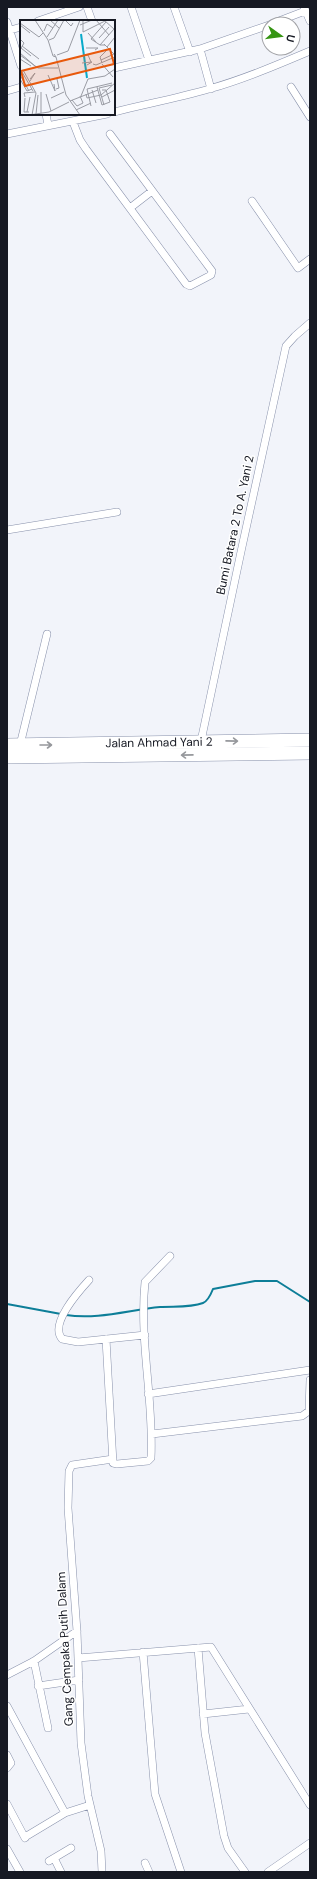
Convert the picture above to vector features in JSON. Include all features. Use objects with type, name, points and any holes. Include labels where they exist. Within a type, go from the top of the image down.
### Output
[{"type":"highway","name":"Jalan Ahmad Yani 2","points":[[13,745],[310,740]]},
{"type":"highway","name":"Jalan Ahmad Yani 2","points":[[7,757],[310,753]]},
{"type":"street","points":[[49,19],[79,7]]},
{"type":"street","points":[[87,7],[92,20]]},
{"type":"street","points":[[131,7],[149,60]]},
{"type":"street","points":[[174,7],[190,52]]},
{"type":"street","points":[[288,16],[304,9],[310,21]]},
{"type":"street","points":[[7,22],[20,63]]},
{"type":"street","points":[[9,31],[20,27]]},
{"type":"street","points":[[115,68],[190,52],[261,27]]},
{"type":"street","points":[[200,49],[211,89]]},
{"type":"street","points":[[115,112],[165,102],[211,89],[255,74],[310,52]]},
{"type":"street","points":[[7,91],[20,87]]},
{"type":"street","points":[[291,87],[310,117]]},
{"type":"street","points":[[46,115],[48,125]]},
{"type":"street","points":[[7,134],[48,125],[74,122],[103,115]]},
{"type":"street","points":[[74,122],[80,140],[186,284],[190,286],[211,275],[212,271],[110,134]]},
{"type":"street","points":[[130,208],[152,191]]},
{"type":"street","points":[[252,201],[298,268],[310,259]]},
{"type":"street","name":"Bumi Batara 2 To A. Yani 2","points":[[201,741],[286,346],[310,323]]},
{"type":"street","points":[[7,530],[117,512]]},
{"type":"street","points":[[13,745],[46,634]]},
{"type":"street","points":[[106,1338],[113,1462],[117,1464],[148,1460],[151,1458],[152,1434],[148,1394],[144,1313],[145,1282],[170,1256]]},
{"type":"street","points":[[89,1280],[63,1315],[59,1334],[62,1339],[78,1342],[146,1335]]},
{"type":"street","points":[[148,1394],[310,1370]]},
{"type":"street","points":[[152,1434],[302,1416],[309,1411],[310,1380]]},
{"type":"street","name":"Gang Cempaka Putih Dalam","points":[[102,1872],[101,1851],[90,1805],[81,1743],[77,1631],[70,1539],[69,1471],[72,1465],[113,1459]]},
{"type":"street","points":[[7,1676],[34,1661],[77,1631]]},
{"type":"street","points":[[78,1658],[211,1647],[310,1805]]},
{"type":"street","points":[[198,1648],[203,1714],[210,1760],[226,1842],[245,1872]]},
{"type":"street","points":[[143,1652],[155,1794],[181,1872]]},
{"type":"street","points":[[34,1661],[48,1728]]},
{"type":"street","points":[[38,1686],[79,1680]]},
{"type":"street","points":[[7,1706],[65,1813]]},
{"type":"street","points":[[203,1714],[249,1709]]},
{"type":"street","points":[[7,1755],[11,1763],[7,1768]]},
{"type":"street","points":[[7,1804],[25,1838],[65,1813],[90,1805]]},
{"type":"street","points":[[268,1872],[310,1843]]},
{"type":"street","points":[[61,1872],[51,1859],[71,1848]]},
{"type":"street","points":[[7,1849],[20,1872]]},
{"type":"street","points":[[145,1863],[149,1872]]},
{"type":"street","points":[[279,1865],[284,1872]]},
{"type":"waterway","points":[[66,1315],[89,1316],[160,1307],[193,1306],[205,1302],[213,1289],[255,1281],[277,1281],[310,1302]]},
{"type":"waterway","points":[[7,1304],[61,1314]]}]
